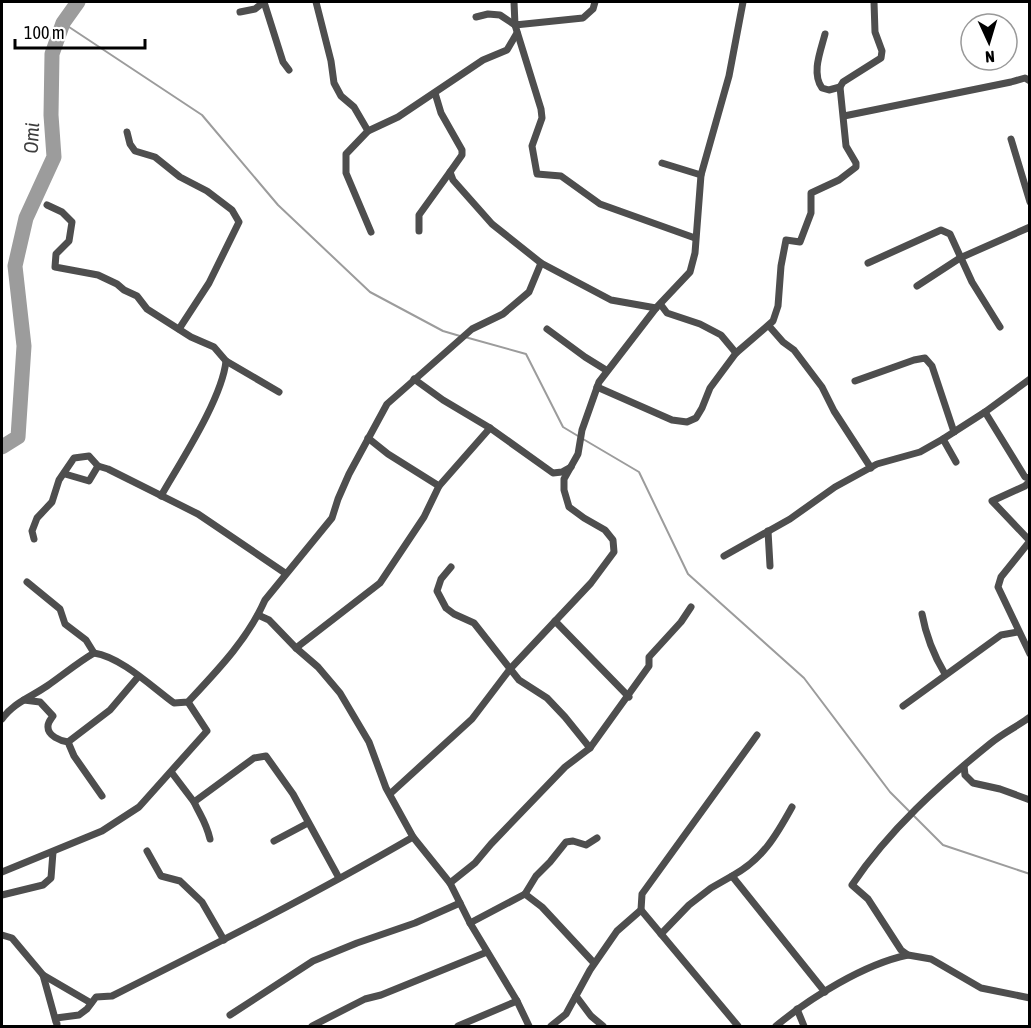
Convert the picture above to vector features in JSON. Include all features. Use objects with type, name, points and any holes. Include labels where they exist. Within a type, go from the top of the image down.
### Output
[{"type":"street","points":[[240,12],[255,9],[264,2],[283,62],[289,70]]},
{"type":"street","points":[[316,2],[331,61],[334,83],[341,96],[354,107],[368,131]]},
{"type":"street","points":[[514,2],[517,33],[541,109],[542,118],[532,146],[537,174],[547,177],[561,176],[600,204],[695,238]]},
{"type":"street","points":[[477,17],[488,14],[500,15],[515,25],[584,18],[593,9],[595,2]]},
{"type":"street","points":[[391,793],[472,720],[510,669],[591,583],[614,552],[613,540],[605,530],[569,507],[564,490],[564,479],[578,454],[582,429],[597,387],[606,370],[658,306],[690,272],[701,175],[729,76],[743,2]]},
{"type":"street","points":[[597,387],[672,420],[687,422],[696,418],[710,388],[736,353],[769,326],[778,306],[781,266],[786,240],[800,242],[811,213],[812,193],[839,180],[856,167],[846,146],[840,87],[843,82],[881,58],[882,51],[875,32],[874,2]]},
{"type":"street","points":[[371,232],[346,173],[346,154],[368,131],[398,117],[483,60],[507,50],[517,33]]},
{"type":"street","points":[[825,34],[817,64],[818,84],[829,90],[840,87]]},
{"type":"street","points":[[844,116],[1025,78],[1029,81]]},
{"type":"street","points":[[419,231],[419,215],[462,155],[462,150],[441,113],[435,93]]},
{"type":"street","points":[[127,132],[130,144],[135,151],[155,157],[180,177],[207,191],[232,210],[239,222],[208,283],[179,329]]},
{"type":"street","points":[[1011,139],[1029,202]]},
{"type":"street","points":[[662,163],[701,175]]},
{"type":"street","points":[[450,172],[453,180],[492,224],[541,263],[611,300],[658,306],[667,313],[700,324],[721,335],[736,353]]},
{"type":"street","points":[[47,204],[62,212],[72,222],[69,241],[56,254],[55,267],[106,278],[136,296],[147,309],[192,337],[214,347],[226,361],[279,392]]},
{"type":"street","points":[[917,286],[960,258],[1029,227]]},
{"type":"street","points":[[868,263],[941,230],[950,234],[972,282],[1000,327]]},
{"type":"street","points":[[2,719],[7,711],[21,700],[46,687],[94,653],[103,654],[115,660],[174,703],[188,702],[225,661],[285,573],[332,518],[338,499],[387,404],[472,329],[503,314],[529,292],[541,263]]},
{"type":"street","points":[[769,326],[783,342],[794,350],[822,387],[834,411],[870,468]]},
{"type":"street","points":[[547,329],[606,370]]},
{"type":"street","points":[[855,381],[925,358],[932,366],[954,432]]},
{"type":"street","points":[[160,496],[206,415],[224,376],[226,361]]},
{"type":"street","points":[[414,379],[443,400],[490,428],[553,473],[562,472],[571,467]]},
{"type":"street","points":[[724,556],[790,519],[835,487],[877,464],[920,452],[943,439],[985,412],[1029,379]]},
{"type":"street","points":[[985,412],[1029,480],[1025,486],[992,501],[1029,541],[1001,577],[998,587],[1029,654]]},
{"type":"street","points":[[296,648],[380,583],[424,517],[439,486],[490,428]]},
{"type":"street","points":[[368,438],[388,454],[439,486]]},
{"type":"street","points":[[943,439],[956,462]]},
{"type":"street","points":[[34,539],[32,531],[37,518],[52,501],[59,480],[74,458],[89,456],[98,466],[198,513],[285,573]]},
{"type":"street","points":[[65,474],[89,481],[98,466]]},
{"type":"street","points":[[768,531],[770,566]]},
{"type":"street","points":[[451,567],[441,579],[437,591],[446,608],[474,623],[519,680],[547,698],[591,748]]},
{"type":"street","points":[[27,582],[60,609],[65,624],[86,640],[94,653]]},
{"type":"street","points":[[450,883],[475,863],[490,844],[565,767],[591,748],[649,666],[649,657],[681,622],[691,607]]},
{"type":"street","points":[[922,614],[932,653],[945,674]]},
{"type":"street","points":[[258,615],[269,620],[318,667],[340,693],[369,741],[386,788],[391,793],[413,837],[450,883],[470,923],[517,1001],[529,1026]]},
{"type":"street","points":[[555,621],[629,697]]},
{"type":"street","points":[[903,706],[1001,635],[1018,632]]},
{"type":"street","points":[[68,742],[110,710],[138,676]]},
{"type":"street","points":[[21,700],[40,702],[53,716],[48,730],[56,739],[68,742]]},
{"type":"street","points":[[2,872],[102,831],[139,807],[207,731],[188,702]]},
{"type":"street","points":[[904,952],[868,899],[852,885],[869,860],[894,832],[964,766],[993,741],[1027,719],[1029,727]]},
{"type":"street","points":[[738,1026],[641,910],[642,894],[757,735]]},
{"type":"street","points":[[68,742],[74,756],[102,796]]},
{"type":"street","points":[[194,802],[254,758],[266,756],[293,794],[339,878]]},
{"type":"street","points":[[964,766],[965,776],[973,783],[1000,789],[1029,800]]},
{"type":"street","points":[[171,773],[194,802],[198,813],[207,822],[210,839]]},
{"type":"street","points":[[661,934],[689,905],[762,855],[778,833],[792,807]]},
{"type":"street","points":[[274,841],[308,823]]},
{"type":"street","points":[[57,1025],[57,1018],[79,1015],[96,997],[112,996],[224,940],[304,899],[413,837]]},
{"type":"street","points":[[470,923],[525,894],[536,876],[566,842],[573,841],[586,846],[597,838]]},
{"type":"street","points":[[147,851],[161,876],[180,881],[202,902],[224,940]]},
{"type":"street","points":[[2,895],[43,885],[51,878],[54,852]]},
{"type":"street","points":[[732,876],[825,992]]},
{"type":"street","points":[[525,894],[542,907],[594,963]]},
{"type":"street","points":[[230,1015],[313,961],[415,923],[460,903]]},
{"type":"street","points":[[551,1026],[566,1014],[594,963],[617,931],[641,910]]},
{"type":"street","points":[[2,934],[12,938],[43,975],[91,1003]]},
{"type":"street","points":[[312,1026],[364,999],[381,995],[487,952]]},
{"type":"street","points":[[776,1026],[796,1009],[825,992],[904,952],[931,959],[981,987],[1029,998]]},
{"type":"street","points":[[43,975],[57,1025]]},
{"type":"street","points":[[576,996],[591,1016],[603,1026]]},
{"type":"street","points":[[458,1026],[517,1001]]},
{"type":"street","points":[[796,1009],[804,1026]]},
{"type":"waterway","name":"Omi","points":[[2,447],[18,437],[24,346],[15,266],[26,218],[54,157],[51,115],[52,54],[63,23],[78,2]]},
{"type":"waterway","points":[[63,23],[202,115],[278,205],[370,292],[443,331],[460,336]]},
{"type":"waterway","points":[[465,337],[526,354],[563,427],[578,436]]},
{"type":"waterway","points":[[583,439],[639,472],[688,574],[804,678],[890,792],[943,845],[1030,874]]}]
